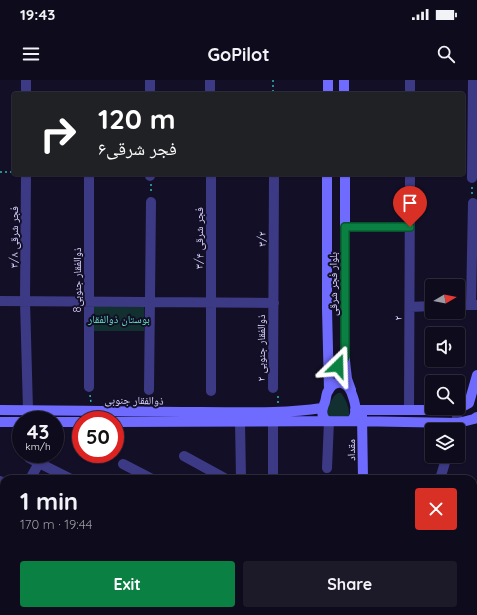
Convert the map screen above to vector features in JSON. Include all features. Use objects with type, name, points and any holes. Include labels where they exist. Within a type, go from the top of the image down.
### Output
[{"type":"main road","points":[[328,80],[328,92]]},
{"type":"main road","points":[[344,80],[344,92]]},
{"type":"main road","name":"بلوار فجر شرقی","points":[[327,176],[326,309],[329,390]]},
{"type":"main road","name":"بلوار فجر شرقی","points":[[344,176],[345,356],[347,379],[355,405],[359,410]]},
{"type":"main road","points":[[328,353],[331,363],[334,366],[338,366],[342,363],[345,356]]},
{"type":"main road","points":[[473,404],[477,375]]},
{"type":"main road","points":[[328,421],[324,419],[322,408],[329,390],[334,384],[339,382],[348,386],[352,392]]},
{"type":"main road","points":[[278,412],[303,411],[322,408]]},
{"type":"main road","name":"ذوالفقار جنوبی","points":[[0,410],[91,411]]},
{"type":"main road","points":[[359,410],[425,410]]},
{"type":"main road","name":"مقداد","points":[[359,410],[357,421],[363,475]]},
{"type":"main road","name":"ذوالفقار جنوبی","points":[[124,416],[278,412]]},
{"type":"main road","name":"ذوالفقار جنوبی","points":[[464,423],[477,417]]},
{"type":"main road","name":"ذوالفقار جنوبی","points":[[124,422],[357,421],[425,424]]},
{"type":"main road","points":[[0,422],[12,422]]},
{"type":"street","points":[[26,80],[26,92]]},
{"type":"street","points":[[150,80],[150,92]]},
{"type":"street","points":[[210,80],[210,92]]},
{"type":"street","points":[[410,80],[410,92]]},
{"type":"street","points":[[472,178],[473,80]]},
{"type":"street","name":"۳/۸ فجر شرقی","points":[[26,176],[25,301],[28,410]]},
{"type":"street","name":"8ذوالفقار جنوبی","points":[[89,176],[90,387]]},
{"type":"street","name":"۳/۴ فجر شرقی","points":[[211,176],[211,390]]},
{"type":"street","name":"۳/۲","points":[[274,176],[274,303]]},
{"type":"street","name":"۲","points":[[409,410],[410,176]]},
{"type":"street","points":[[149,390],[151,202]]},
{"type":"street","points":[[473,203],[474,305]]},
{"type":"street","points":[[345,227],[410,227]]},
{"type":"street","points":[[0,301],[274,303]]},
{"type":"street","name":"۲ ذوالفقار جنوبی","points":[[274,303],[274,388]]},
{"type":"street","points":[[410,307],[425,306]]},
{"type":"street","points":[[240,421],[241,475]]},
{"type":"street","points":[[273,421],[274,474]]},
{"type":"street","points":[[327,468],[328,421]]},
{"type":"street","points":[[184,456],[219,475]]},
{"type":"street","points":[[32,475],[39,463],[63,475]]},
{"type":"street","points":[[441,475],[445,463]]},
{"type":"street","points":[[123,464],[144,475]]},
{"type":"path","points":[[273,80],[273,92]]},
{"type":"path","points":[[0,172],[12,172]]},
{"type":"path","points":[[150,176],[151,202]]},
{"type":"path","points":[[472,178],[473,203]]},
{"type":"path","points":[[90,387],[91,411]]},
{"type":"path","name":"۲ ذوالفقار جنوبی","points":[[274,388],[278,388],[278,412]]},
{"type":"green space","name":"بوستان ذوالفقار","points":[[94,306],[144,307],[144,331],[94,331]]},
{"type":"green space","points":[[341,393],[346,402],[349,411],[349,418],[329,420],[326,410],[334,396]]},
{"type":"route","points":[[338,366],[342,363],[345,356],[345,227],[410,227]]}]
